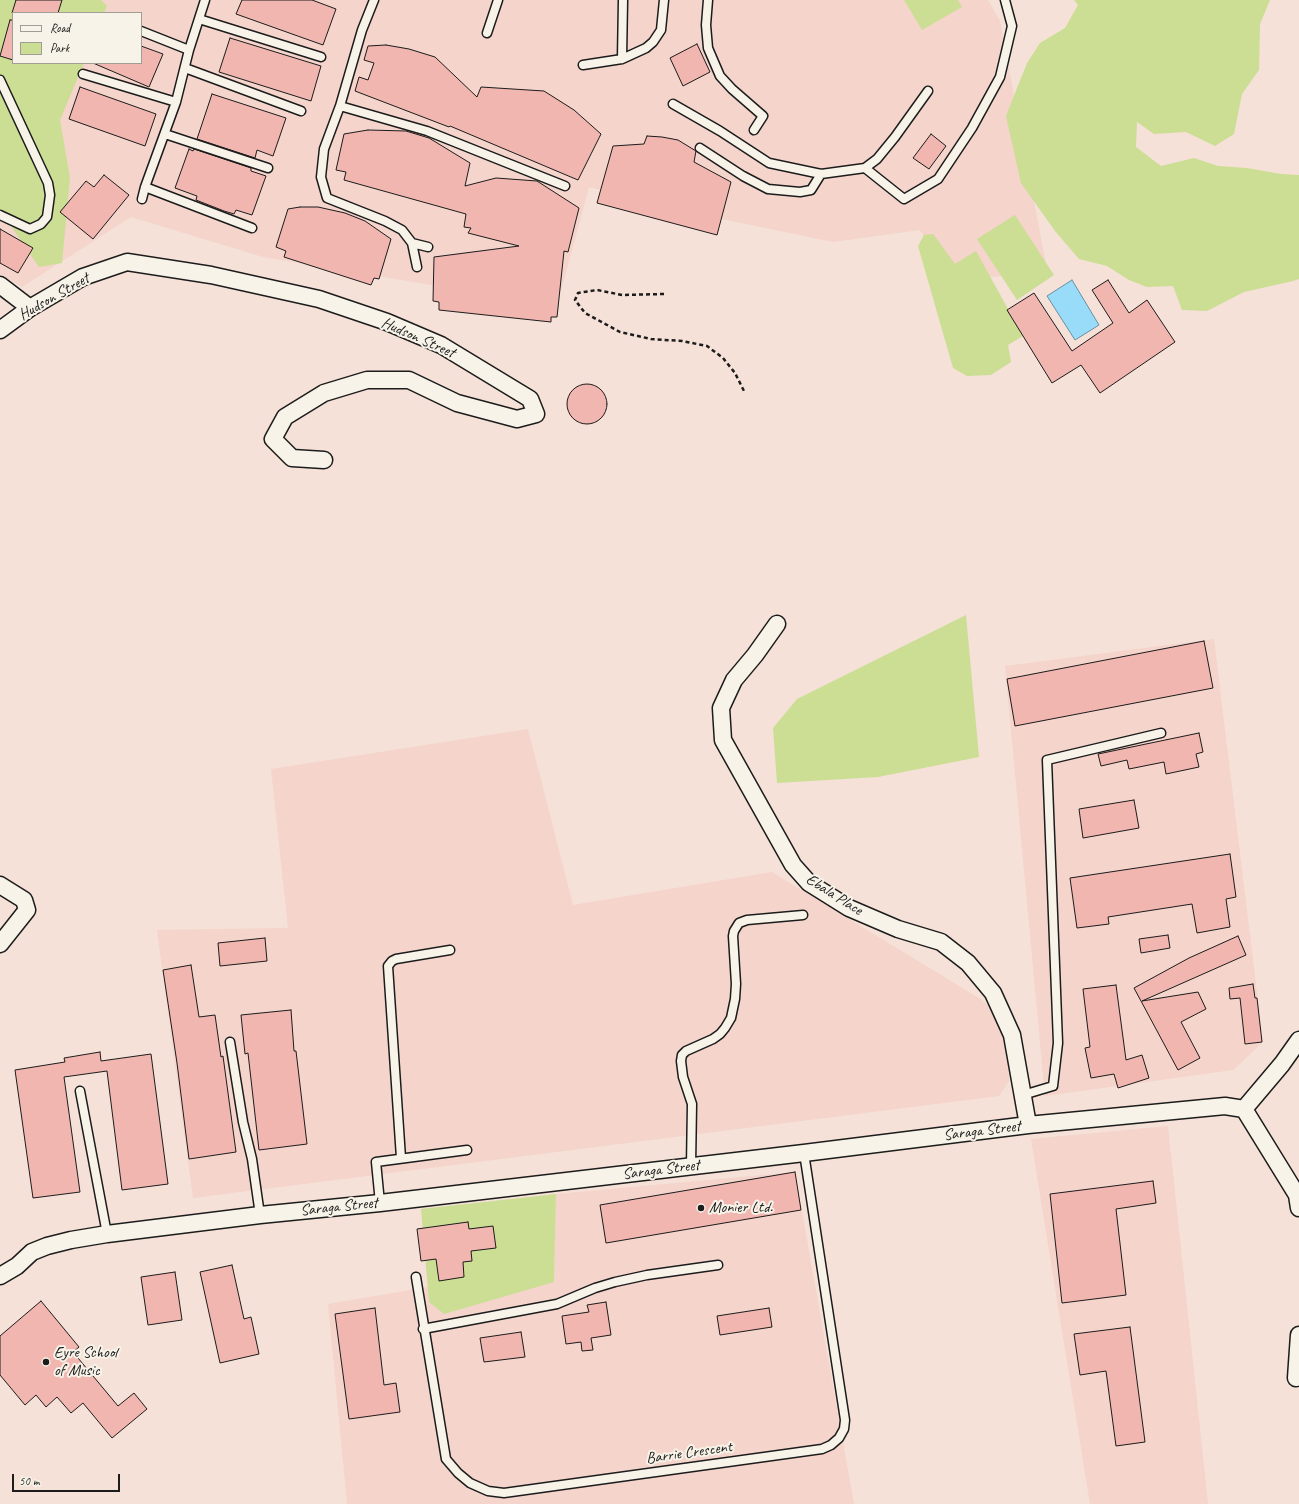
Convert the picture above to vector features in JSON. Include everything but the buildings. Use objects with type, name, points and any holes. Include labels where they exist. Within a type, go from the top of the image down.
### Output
[{"type":"street","name":"Hudson Street","points":[[0,330],[30,308],[83,278],[127,262],[211,275],[318,299],[387,322],[441,345],[530,399],[536,414],[517,419],[456,403],[409,380],[367,380],[324,393],[285,417],[273,439],[292,458],[324,460]]},
{"type":"street","points":[[0,285],[30,308]]},
{"type":"street","name":"Ebala Place","points":[[777,624],[755,655],[734,680],[721,708],[723,740],[793,865],[809,883],[849,908],[898,929],[941,942],[968,963],[993,993],[1012,1035],[1028,1125]]},
{"type":"street","points":[[0,885],[24,900],[27,910],[0,944]]},
{"type":"street","points":[[1299,1040],[1282,1064],[1244,1109],[1297,1194],[1299,1208]]},
{"type":"street","name":"Saraga Street","points":[[0,1276],[17,1266],[32,1252],[71,1240],[107,1234],[260,1215],[380,1203],[804,1153],[1028,1125],[1225,1106],[1244,1109]]},
{"type":"street","points":[[1296,1378],[1299,1335]]},
{"type":"lane","points":[[142,199],[176,102],[189,50],[205,0]]},
{"type":"lane","points":[[374,0],[362,30],[340,106],[324,149],[321,177],[327,198],[385,220],[402,230],[412,243],[417,267]]},
{"type":"lane","points":[[487,33],[498,0]]},
{"type":"lane","points":[[622,59],[623,0]]},
{"type":"lane","points":[[583,65],[622,59],[646,48],[653,42],[661,30],[664,0]]},
{"type":"lane","points":[[708,0],[706,25],[708,48],[720,76],[732,89],[763,116],[754,130]]},
{"type":"lane","points":[[865,168],[904,199],[938,179],[972,128],[1000,77],[1012,26],[1005,0]]},
{"type":"lane","points":[[199,19],[322,57]]},
{"type":"lane","points":[[142,31],[189,50]]},
{"type":"lane","points":[[185,68],[301,111]]},
{"type":"lane","points":[[83,74],[176,102]]},
{"type":"lane","points":[[0,80],[48,183],[50,195],[47,217],[41,224],[30,229],[0,215]]},
{"type":"lane","points":[[673,104],[720,131],[769,163],[821,174],[865,168],[877,159],[928,91]]},
{"type":"lane","points":[[340,106],[428,131],[565,186]]},
{"type":"lane","points":[[165,134],[268,168]]},
{"type":"lane","points":[[700,148],[743,176],[768,189],[800,192],[811,190],[821,174]]},
{"type":"lane","points":[[145,187],[252,228]]},
{"type":"lane","points":[[412,243],[428,247]]},
{"type":"lane","points":[[1022,1095],[1053,1086],[1058,1043],[1047,760],[1161,733]]},
{"type":"lane","points":[[691,1166],[692,1104],[683,1077],[681,1061],[686,1051],[713,1039],[720,1034],[731,1018],[736,984],[734,931],[739,922],[747,920],[802,916]]},
{"type":"lane","points":[[401,1158],[388,966],[396,959],[450,950]]},
{"type":"lane","points":[[230,1042],[243,1122],[252,1159],[260,1215]]},
{"type":"lane","points":[[80,1091],[107,1234]]},
{"type":"lane","points":[[380,1203],[376,1162],[466,1150]]},
{"type":"lane","name":"Barrie Crescent","points":[[416,1277],[446,1459],[458,1473],[470,1483],[488,1492],[511,1492],[822,1449],[831,1445],[839,1438],[844,1429],[845,1420],[804,1153]]},
{"type":"lane","points":[[424,1329],[557,1304],[595,1288],[647,1275],[718,1265]]},
{"type":"path","points":[[664,294],[622,295],[597,290],[578,293],[575,300],[585,313],[620,332],[651,339],[682,340],[707,346],[723,358],[735,373],[745,394]]},
{"type":"shaded area","points":[[0,0],[988,0],[1000,21],[1047,270],[954,282],[920,230],[833,242],[717,218],[589,187],[557,306],[263,257],[131,217],[22,287],[0,274]]},
{"type":"shaded area","points":[[1214,639],[1263,1042],[1233,1070],[1045,1096],[1005,666]]},
{"type":"shaded area","points":[[528,729],[573,905],[772,872],[982,1000],[1006,1023],[1009,1081],[999,1096],[193,1198],[157,930],[288,928],[271,769]]},
{"type":"shaded area","points":[[1168,1126],[1208,1504],[1090,1504],[1031,1139]]},
{"type":"shaded area","points":[[795,1172],[854,1504],[347,1504],[328,1304],[428,1287],[429,1302],[554,1282],[556,1194]]},
{"type":"green space","points":[[0,0],[101,0],[107,6],[104,12],[12,12],[12,64],[84,64],[60,120],[70,178],[62,263],[39,267],[0,210]]},
{"type":"green space","points":[[904,0],[958,0],[962,7],[922,30]]},
{"type":"green space","points":[[1074,0],[1270,0],[1260,24],[1259,70],[1242,94],[1234,134],[1215,146],[1186,132],[1154,134],[1137,122],[1136,147],[1161,166],[1194,158],[1218,166],[1247,168],[1281,174],[1299,175],[1299,279],[1244,292],[1207,311],[1182,310],[1173,286],[1147,287],[1129,280],[1107,266],[1079,259],[1055,231],[1021,183],[1006,116],[1027,63],[1040,43],[1065,28],[1078,5]]},
{"type":"green space","points":[[1015,215],[1054,275],[1017,300],[977,239]]},
{"type":"green space","points":[[933,234],[955,264],[976,251],[1023,336],[1008,345],[1011,362],[991,375],[967,376],[953,368],[918,246],[924,235]]},
{"type":"green space","points":[[966,615],[979,757],[878,777],[777,783],[773,728],[797,699]]},
{"type":"green space","points":[[556,1194],[554,1282],[444,1314],[429,1302],[421,1209]]},
{"type":"water","points":[[1072,280],[1099,325],[1075,340],[1047,296]]},
{"type":"place","name":"Monier Ltd.","points":[[701,1208]]},
{"type":"place","name":"Eyre School of Music","points":[[46,1362]]}]
